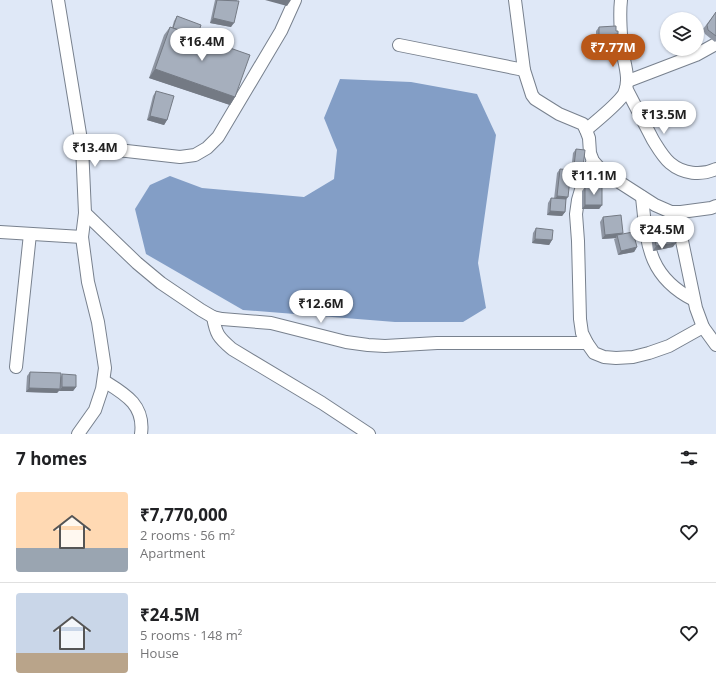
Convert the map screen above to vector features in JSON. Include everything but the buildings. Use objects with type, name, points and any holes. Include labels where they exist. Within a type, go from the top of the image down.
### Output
[{"type":"street","points":[[58,0],[82,146],[85,213],[82,237],[88,282],[98,322],[106,368],[102,389],[95,410],[78,434]]},
{"type":"street","points":[[82,146],[180,157],[196,155],[207,148],[218,137],[281,31],[295,0]]},
{"type":"street","points":[[515,0],[524,70],[532,95],[535,99],[558,114],[582,124],[589,138],[590,153],[602,172],[654,205],[671,212],[681,212],[716,206]]},
{"type":"street","points":[[621,0],[620,13],[627,84],[649,133],[670,163],[680,170],[694,174],[710,172],[716,169]]},
{"type":"street","points":[[586,130],[617,102],[623,95],[627,84],[696,55],[716,44]]},
{"type":"street","points":[[399,45],[524,70]]},
{"type":"street","points":[[594,161],[583,183],[576,214],[580,319],[582,333],[587,343],[594,353],[604,357],[633,357],[669,346],[703,327]]},
{"type":"street","points":[[642,197],[647,238],[653,260],[662,275],[676,289],[694,300]]},
{"type":"street","points":[[676,212],[694,300],[703,327],[716,345]]},
{"type":"street","points":[[85,213],[161,283],[212,317],[271,323],[346,342],[374,346],[437,343],[587,343]]},
{"type":"street","points":[[0,232],[82,237]]},
{"type":"street","points":[[16,367],[30,234]]},
{"type":"street","points":[[212,317],[216,332],[232,349],[322,403],[369,434]]},
{"type":"street","points":[[104,381],[124,393],[133,402],[141,420],[141,434]]},
{"type":"water","points":[[340,79],[411,82],[477,94],[496,135],[478,263],[486,308],[463,322],[395,322],[243,310],[146,254],[135,209],[150,185],[170,176],[202,188],[304,197],[334,179],[337,150],[324,118]]}]
